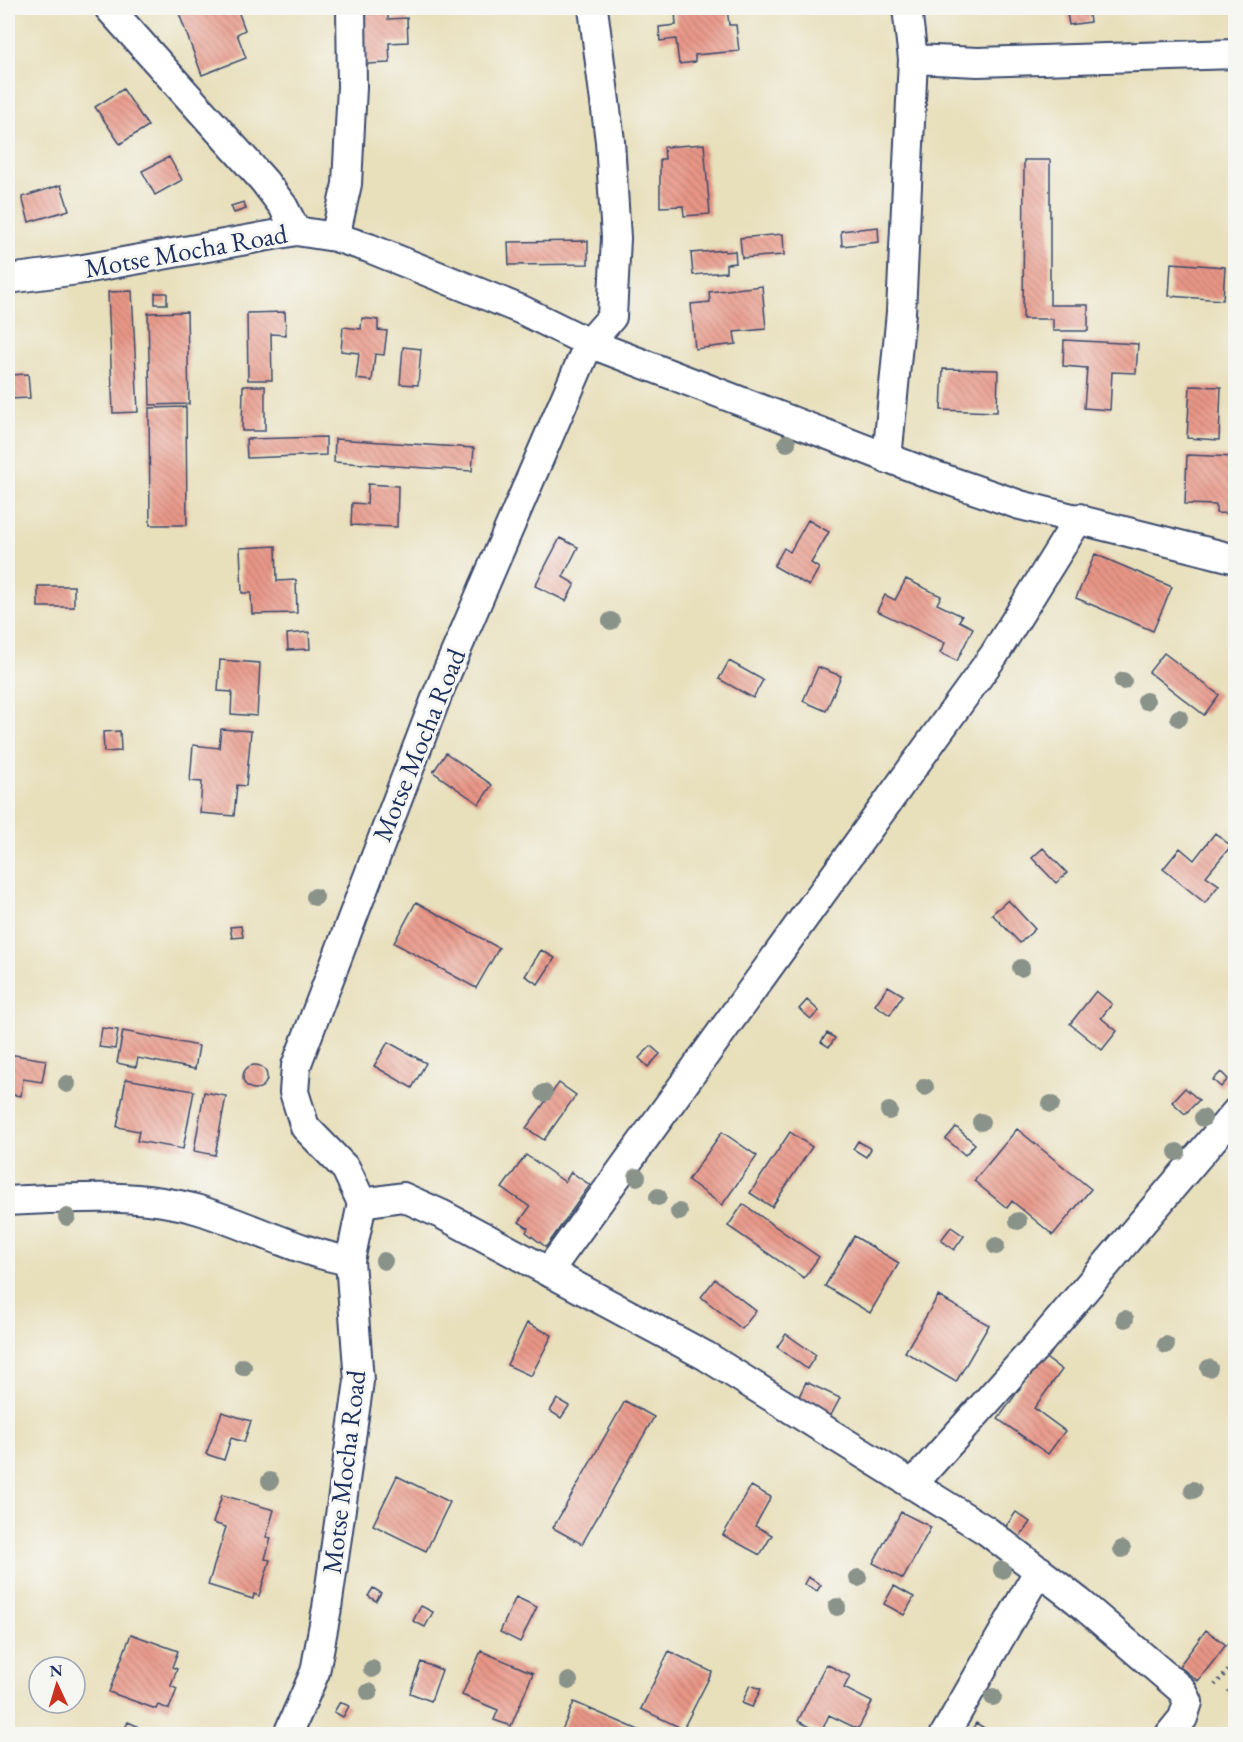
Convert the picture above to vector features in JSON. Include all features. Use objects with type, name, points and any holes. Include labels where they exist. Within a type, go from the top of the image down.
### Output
[{"type":"street","points":[[109,8],[264,182],[283,206],[296,231]]},
{"type":"street","points":[[335,237],[347,184],[352,87],[351,8]]},
{"type":"street","points":[[593,8],[610,141],[616,238],[612,317],[589,343],[887,459],[1020,505],[1236,559]]},
{"type":"street","points":[[887,459],[901,312],[914,59],[907,8]]},
{"type":"street","points":[[914,59],[978,63],[1236,54]]},
{"type":"street","name":"Motse Mocha Road","points":[[8,279],[78,270],[296,231],[335,237],[522,310],[589,343],[438,693],[296,1066],[294,1092],[305,1127],[346,1169],[362,1203],[350,1261],[359,1381],[327,1608],[315,1672],[288,1734]]},
{"type":"street","points":[[548,1272],[994,656],[1079,518]]},
{"type":"street","points":[[912,1485],[1042,1340],[1236,1112]]},
{"type":"street","points":[[362,1203],[403,1197],[442,1215],[706,1356],[987,1531],[1039,1570],[1182,1690],[1188,1702],[1183,1718],[1170,1734]]},
{"type":"street","points":[[8,1201],[148,1200],[198,1210],[322,1256],[350,1261]]},
{"type":"street","points":[[945,1734],[1039,1570]]},
{"type":"building","points":[[177,8],[237,8],[245,30],[237,34],[246,58],[202,75]]},
{"type":"building","points":[[727,8],[729,25],[736,25],[739,51],[695,55],[695,62],[679,64],[676,39],[660,41],[659,27],[676,25],[675,11]]},
{"type":"building","points":[[1066,8],[1088,8],[1090,22],[1069,25]]},
{"type":"building","points":[[388,13],[388,19],[407,18],[408,42],[389,43],[390,63],[366,64],[363,14]]},
{"type":"building","points":[[123,89],[148,126],[120,144],[95,107]]},
{"type":"building","points":[[704,144],[710,214],[684,216],[683,206],[660,207],[660,159],[665,159],[664,147]]},
{"type":"building","points":[[169,157],[182,180],[155,195],[142,171]]},
{"type":"building","points":[[1024,160],[1050,160],[1050,305],[1088,305],[1088,331],[1053,331],[1053,319],[1023,319]]},
{"type":"building","points":[[61,185],[69,210],[29,222],[22,197]]},
{"type":"building","points":[[244,202],[246,209],[234,213],[231,206]]},
{"type":"building","points":[[878,227],[879,242],[842,246],[841,231]]},
{"type":"building","points":[[783,234],[784,255],[742,258],[740,238]]},
{"type":"building","points":[[588,241],[588,264],[509,265],[508,242]]},
{"type":"building","points":[[725,250],[725,252],[735,251],[736,263],[726,264],[726,272],[693,275],[691,253]]},
{"type":"building","points":[[1171,263],[1225,267],[1223,300],[1169,296]]},
{"type":"building","points":[[762,286],[766,329],[734,332],[736,344],[695,349],[691,304],[710,302],[709,292]]},
{"type":"building","points":[[132,291],[138,412],[113,413],[108,292]]},
{"type":"building","points":[[155,293],[167,293],[167,304],[155,304]]},
{"type":"building","points":[[187,312],[189,404],[150,405],[148,313]]},
{"type":"building","points":[[285,312],[286,335],[271,334],[272,380],[248,380],[247,313]]},
{"type":"building","points":[[362,318],[378,320],[378,330],[387,331],[384,355],[375,354],[372,381],[356,379],[359,353],[341,351],[343,327],[361,329]]},
{"type":"building","points":[[1064,340],[1138,344],[1136,373],[1112,372],[1110,410],[1084,408],[1087,368],[1063,366]]},
{"type":"building","points":[[403,347],[421,349],[418,385],[400,384]]},
{"type":"building","points":[[943,369],[998,370],[997,412],[941,410]]},
{"type":"building","points":[[28,374],[30,398],[8,399],[8,375]]},
{"type":"building","points":[[243,386],[265,386],[265,431],[242,431]]},
{"type":"building","points":[[1190,386],[1221,387],[1219,440],[1187,438]]},
{"type":"building","points":[[186,407],[187,525],[150,525],[149,408]]},
{"type":"building","points":[[326,437],[326,455],[247,458],[246,439]]},
{"type":"building","points":[[335,439],[474,448],[472,471],[334,462]]},
{"type":"building","points":[[1187,455],[1236,457],[1236,514],[1216,513],[1216,505],[1185,504]]},
{"type":"building","points":[[368,484],[398,486],[397,527],[351,525],[352,503],[367,504]]},
{"type":"building","points":[[808,520],[829,532],[811,563],[819,568],[809,586],[774,566],[784,548],[790,552]]},
{"type":"building","points":[[560,538],[578,547],[563,577],[575,584],[566,601],[535,586]]},
{"type":"building","points":[[276,546],[277,581],[296,580],[297,613],[252,614],[251,593],[242,593],[240,548]]},
{"type":"building","points":[[1095,554],[1172,587],[1153,631],[1076,598]]},
{"type":"building","points":[[906,579],[941,596],[937,604],[962,616],[959,621],[973,628],[957,661],[940,653],[945,643],[877,611],[885,595],[895,600]]},
{"type":"building","points":[[38,586],[74,586],[74,607],[38,607]]},
{"type":"building","points":[[309,632],[310,649],[288,650],[287,634]]},
{"type":"building","points":[[1164,653],[1219,695],[1204,715],[1149,672]]},
{"type":"building","points":[[220,660],[260,663],[257,716],[231,714],[232,692],[218,691]]},
{"type":"building","points":[[729,661],[763,680],[753,698],[719,679]]},
{"type":"building","points":[[818,667],[841,676],[826,711],[803,701]]},
{"type":"building","points":[[221,729],[251,731],[246,786],[237,785],[234,816],[200,813],[202,782],[190,781],[193,745],[219,748]]},
{"type":"building","points":[[120,731],[121,751],[104,752],[103,732]]},
{"type":"building","points":[[446,753],[492,785],[479,804],[433,772]]},
{"type":"building","points":[[1215,833],[1231,846],[1206,876],[1219,885],[1205,903],[1163,869],[1180,848],[1194,860]]},
{"type":"building","points":[[1043,848],[1067,873],[1056,883],[1032,858]]},
{"type":"building","points":[[1008,900],[1035,929],[1020,943],[992,914]]},
{"type":"building","points":[[416,902],[499,948],[476,988],[394,943]]},
{"type":"building","points":[[241,926],[243,937],[232,938],[230,927]]},
{"type":"building","points":[[541,950],[555,958],[538,984],[525,976]]},
{"type":"building","points":[[888,986],[903,995],[890,1015],[875,1005]]},
{"type":"building","points":[[1096,991],[1112,1004],[1101,1018],[1117,1031],[1102,1050],[1070,1024]]},
{"type":"building","points":[[807,1000],[819,1011],[811,1019],[799,1009]]},
{"type":"building","points":[[102,1028],[118,1030],[115,1049],[99,1047]]},
{"type":"building","points":[[123,1031],[199,1046],[195,1069],[138,1058],[136,1067],[117,1063]]},
{"type":"building","points":[[827,1033],[835,1038],[829,1047],[821,1042]]},
{"type":"building","points":[[388,1042],[426,1063],[412,1088],[374,1066]]},
{"type":"building","points":[[651,1046],[660,1054],[648,1067],[639,1058]]},
{"type":"building","points":[[8,1054],[46,1060],[42,1082],[23,1079],[21,1096],[8,1094]]},
{"type":"building","points":[[255,1065],[263,1069],[267,1077],[263,1085],[255,1089],[247,1085],[243,1077],[247,1069]]},
{"type":"building","points":[[1221,1072],[1228,1079],[1221,1087],[1213,1080]]},
{"type":"building","points":[[126,1079],[194,1091],[183,1149],[137,1141],[139,1131],[117,1127]]},
{"type":"building","points":[[559,1083],[576,1095],[544,1140],[526,1128]]},
{"type":"building","points":[[1185,1088],[1199,1100],[1185,1114],[1172,1102]]},
{"type":"building","points":[[204,1092],[226,1096],[215,1155],[194,1151]]},
{"type":"building","points":[[956,1127],[975,1144],[965,1155],[946,1139]]},
{"type":"building","points":[[1017,1129],[1091,1189],[1053,1235],[1012,1201],[1007,1208],[974,1181]]},
{"type":"building","points":[[722,1132],[757,1156],[722,1205],[688,1180]]},
{"type":"building","points":[[790,1132],[812,1147],[772,1207],[750,1193]]},
{"type":"building","points":[[858,1141],[871,1149],[866,1157],[853,1149]]},
{"type":"building","points":[[526,1155],[565,1182],[571,1172],[590,1185],[546,1247],[526,1232],[528,1228],[519,1222],[530,1207],[502,1188]]},
{"type":"building","points":[[743,1204],[819,1257],[804,1278],[728,1226]]},
{"type":"building","points":[[951,1227],[964,1236],[954,1250],[941,1240]]},
{"type":"building","points":[[854,1236],[899,1263],[870,1313],[825,1286]]},
{"type":"building","points":[[715,1279],[756,1311],[742,1329],[701,1297]]},
{"type":"building","points":[[938,1296],[989,1325],[956,1382],[905,1352]]},
{"type":"building","points":[[527,1323],[552,1335],[531,1376],[507,1365]]},
{"type":"building","points":[[786,1334],[816,1355],[807,1369],[777,1347]]},
{"type":"building","points":[[1043,1356],[1062,1370],[1034,1408],[1065,1431],[1048,1454],[998,1419]]},
{"type":"building","points":[[806,1382],[840,1398],[830,1417],[797,1401]]},
{"type":"building","points":[[557,1399],[569,1406],[561,1418],[550,1411]]},
{"type":"building","points":[[625,1401],[654,1417],[582,1544],[553,1528]]},
{"type":"building","points":[[222,1412],[251,1421],[244,1442],[231,1438],[224,1460],[206,1454]]},
{"type":"building","points":[[397,1476],[450,1502],[426,1551],[373,1525]]},
{"type":"building","points":[[751,1486],[771,1497],[755,1526],[772,1535],[760,1555],[723,1535]]},
{"type":"building","points":[[222,1495],[274,1510],[266,1537],[271,1538],[265,1559],[270,1560],[259,1596],[254,1594],[253,1599],[208,1585],[226,1527],[213,1523]]},
{"type":"building","points":[[901,1512],[931,1527],[903,1579],[873,1563]]},
{"type":"building","points":[[1016,1512],[1030,1522],[1018,1539],[1004,1529]]},
{"type":"building","points":[[808,1577],[821,1585],[817,1591],[804,1584]]},
{"type":"building","points":[[894,1586],[914,1597],[904,1615],[884,1604]]},
{"type":"building","points":[[373,1588],[381,1593],[376,1601],[368,1596]]},
{"type":"building","points":[[516,1597],[537,1607],[520,1642],[500,1632]]},
{"type":"building","points":[[421,1606],[433,1612],[425,1627],[413,1621]]},
{"type":"building","points":[[1206,1630],[1226,1645],[1198,1681],[1179,1666]]},
{"type":"building","points":[[131,1634],[178,1651],[172,1667],[177,1669],[171,1686],[177,1689],[169,1709],[158,1705],[156,1709],[109,1692]]},
{"type":"building","points":[[481,1651],[533,1673],[511,1726],[494,1720],[498,1710],[462,1695]]},
{"type":"building","points":[[669,1651],[712,1672],[683,1729],[641,1709]]},
{"type":"building","points":[[421,1662],[442,1670],[431,1701],[410,1693]]},
{"type":"building","points":[[826,1664],[850,1676],[844,1688],[872,1702],[858,1729],[829,1715],[821,1733],[798,1721]]},
{"type":"building","points":[[1236,1684],[1236,1699],[1228,1691]]},
{"type":"building","points":[[750,1685],[761,1689],[752,1707],[742,1703]]},
{"type":"building","points":[[340,1702],[349,1706],[343,1717],[334,1712]]},
{"type":"building","points":[[574,1702],[648,1734],[572,1734],[562,1730]]},
{"type":"building","points":[[128,1722],[137,1726],[134,1734],[124,1730]]},
{"type":"building","points":[[976,1723],[994,1734],[969,1734]]}]
